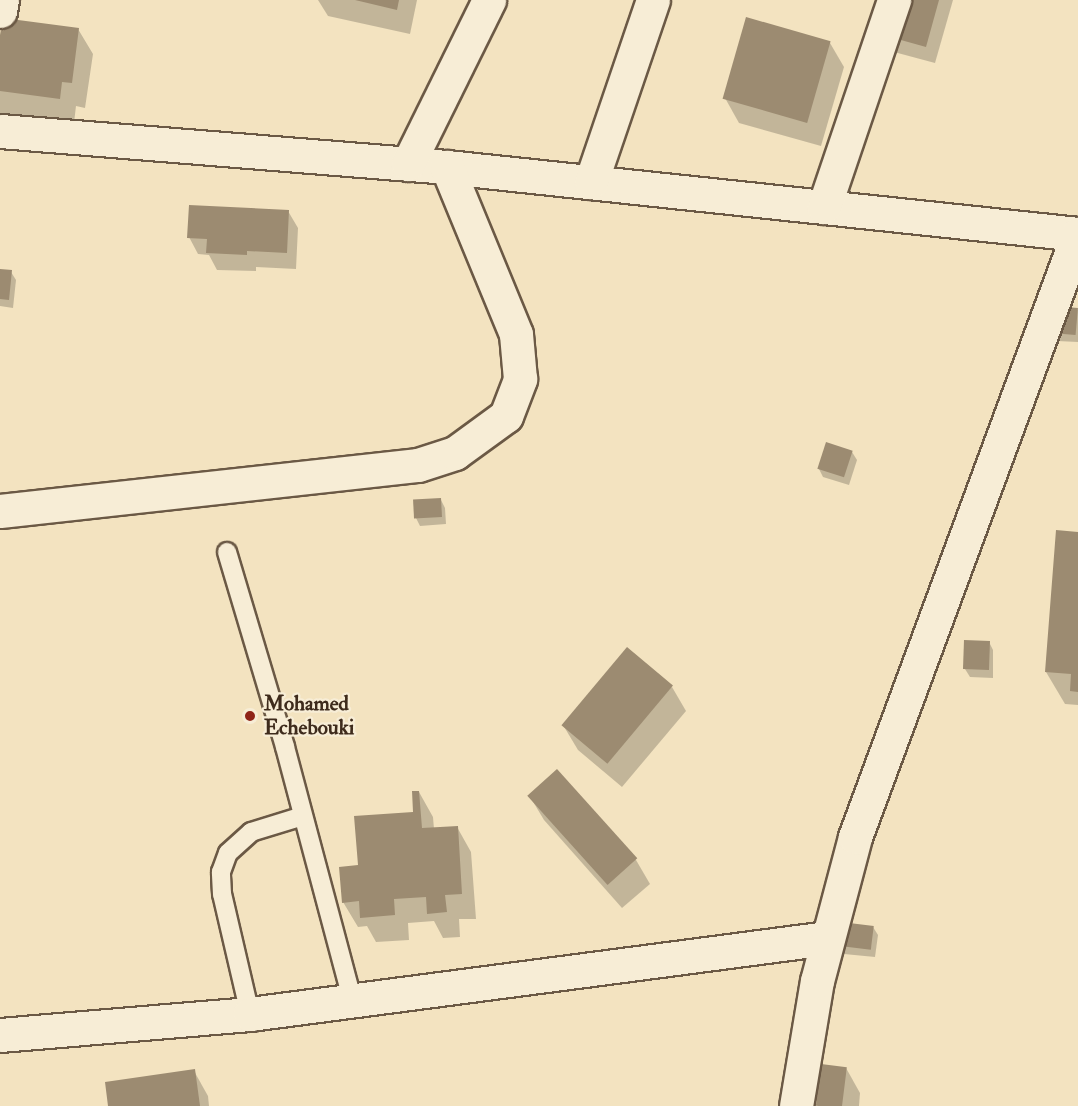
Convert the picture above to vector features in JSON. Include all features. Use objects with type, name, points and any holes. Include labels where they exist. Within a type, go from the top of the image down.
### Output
[{"type":"street","points":[[0,11],[3,0]]},
{"type":"street","points":[[408,164],[489,0]]},
{"type":"street","points":[[591,182],[653,0]]},
{"type":"street","points":[[824,207],[894,0]]},
{"type":"street","points":[[0,131],[447,167],[1078,234],[855,837],[827,938],[796,1106]]},
{"type":"street","points":[[0,511],[418,465],[455,453],[506,416],[520,379],[516,334],[447,167]]},
{"type":"street","points":[[0,1035],[250,1014],[827,938]]},
{"type":"lane","points":[[227,552],[303,816],[352,999]]},
{"type":"lane","points":[[250,1014],[222,894],[220,872],[228,853],[251,832],[303,816]]},
{"type":"building","points":[[355,0],[399,0],[397,10]]},
{"type":"building","points":[[893,0],[939,0],[926,47],[883,35]]},
{"type":"building","points":[[746,17],[831,41],[807,123],[723,99]]},
{"type":"building","points":[[3,18],[79,28],[72,83],[62,82],[60,99],[0,91],[0,35]]},
{"type":"building","points":[[189,205],[289,210],[287,253],[247,251],[247,255],[206,253],[207,239],[187,238]]},
{"type":"building","points":[[0,269],[12,270],[9,300],[0,299]]},
{"type":"building","points":[[1054,306],[1078,308],[1076,335],[1052,333]]},
{"type":"building","points":[[826,442],[853,451],[844,477],[817,469]]},
{"type":"building","points":[[441,498],[442,517],[414,518],[413,499]]},
{"type":"building","points":[[1056,530],[1078,532],[1078,692],[1070,691],[1071,674],[1045,672]]},
{"type":"building","points":[[964,640],[990,641],[989,670],[963,669]]},
{"type":"building","points":[[627,647],[673,686],[607,764],[561,725]]},
{"type":"building","points":[[557,769],[637,858],[608,885],[527,796]]},
{"type":"building","points":[[412,791],[419,791],[422,828],[458,826],[462,894],[445,895],[447,912],[427,914],[426,897],[394,899],[395,915],[360,918],[359,901],[342,903],[339,867],[358,865],[354,816],[413,812]]},
{"type":"building","points":[[841,922],[874,926],[871,950],[838,946]]},
{"type":"building","points":[[821,1064],[847,1067],[842,1106],[816,1106]]},
{"type":"building","points":[[195,1069],[200,1106],[108,1106],[105,1082]]},
{"type":"place","name":"Mohamed Echebouki","points":[[250,716]]}]
